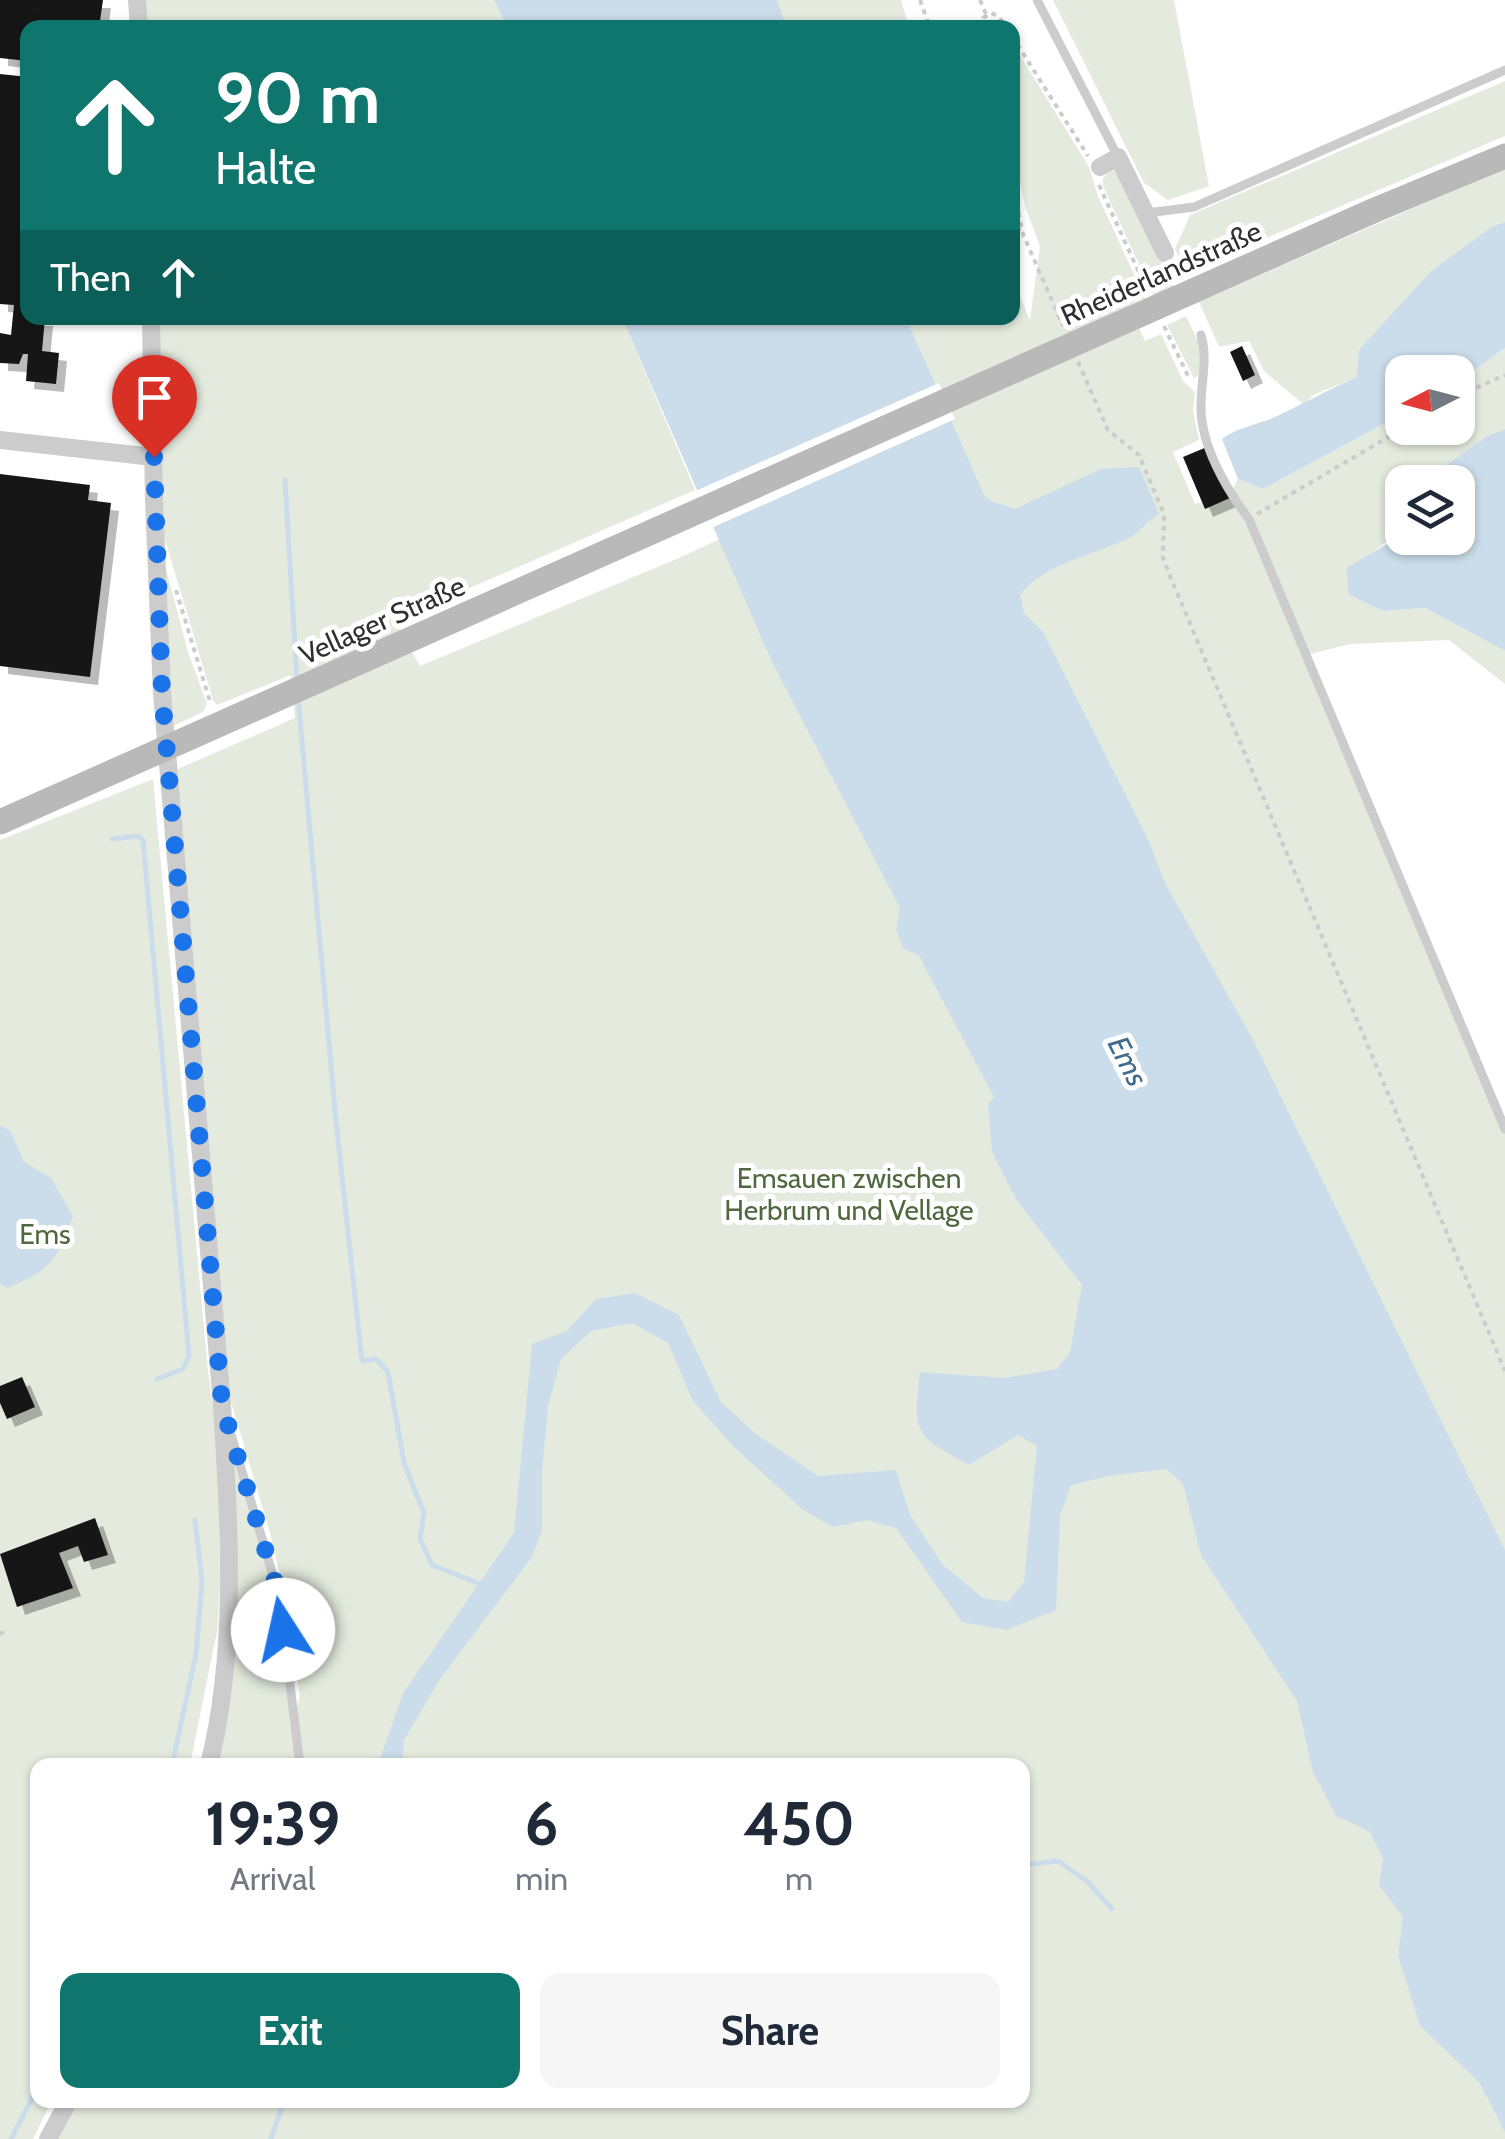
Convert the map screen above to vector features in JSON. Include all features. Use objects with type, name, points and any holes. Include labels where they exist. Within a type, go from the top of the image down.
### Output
[{"type":"main road","name":"Rheiderlandstraße","points":[[788,473],[1152,305],[1505,156]]},
{"type":"main road","name":"Vellager Straße","points":[[0,822],[788,473]]},
{"type":"street","points":[[1100,167],[1118,157],[1165,253]]},
{"type":"street","points":[[151,325],[155,529],[166,744],[222,1404],[228,1518],[224,1672],[209,1758]]},
{"type":"street","points":[[0,440],[154,457]]},
{"type":"street","points":[[48,2139],[65,2108]]},
{"type":"lane","points":[[1037,0],[1118,157]]},
{"type":"lane","points":[[1147,214],[1194,206],[1505,70]]},
{"type":"lane","points":[[1201,335],[1206,351],[1200,410],[1204,433],[1230,494],[1249,519],[1505,1129]]},
{"type":"lane","points":[[222,1404],[279,1596],[299,1758]]},
{"type":"path","points":[[980,0],[984,20]]},
{"type":"path","points":[[986,14],[1001,20]]},
{"type":"path","points":[[1020,49],[1090,158],[1100,167],[1102,196],[1152,305],[1187,378],[1203,386]]},
{"type":"path","points":[[1020,220],[1069,341]]},
{"type":"path","points":[[1020,230],[1023,234]]},
{"type":"path","points":[[1077,359],[1108,430],[1139,455],[1164,514],[1164,558],[1170,576],[1505,1371]]},
{"type":"path","points":[[1475,388],[1505,375]]},
{"type":"path","points":[[1249,519],[1385,439]]},
{"type":"path","points":[[175,586],[212,711]]},
{"type":"green space","points":[[140,0],[494,0],[504,20],[142,20]]},
{"type":"green space","points":[[777,0],[901,0],[907,20],[784,20]]},
{"type":"green space","points":[[1053,0],[1174,0],[1209,186],[1168,200],[1144,183]]},
{"type":"green space","name":"Emsauen zwischen Herbrum und Vellage","points":[[1020,55],[1089,167],[1098,196],[1145,298],[1129,305],[1145,341],[1161,334],[1183,381],[1195,392],[1193,410],[1199,440],[1173,452],[1195,504],[1230,494],[1238,479],[1263,489],[1385,423],[1385,445],[1474,445],[1447,465],[1385,465],[1385,542],[1346,569],[1350,596],[1382,611],[1425,608],[1505,651],[1505,684],[1449,640],[1350,644],[1307,655],[1505,1129],[1505,2139],[54,2139],[71,2108],[1030,2108],[1030,1758],[213,1758],[228,1663],[228,1422],[280,1616],[295,1714],[300,1696],[289,1615],[271,1536],[223,1375],[173,771],[295,718],[291,675],[217,705],[213,700],[159,520],[154,325],[625,325],[695,490],[394,621],[420,666],[679,558],[954,429],[909,325],[1020,325],[1020,296],[1030,320],[1040,246],[1020,183]]},
{"type":"green space","points":[[1505,81],[1505,136],[1185,273],[1175,249],[1190,215]]},
{"type":"green space","points":[[1505,168],[1505,222],[1493,226],[1358,377],[1315,394],[1303,404],[1264,371],[1249,341],[1219,347],[1199,302]]},
{"type":"green space","points":[[1111,170],[1124,179],[1174,288],[1154,297],[1103,186],[1103,178]]},
{"type":"green space","points":[[1186,316],[1203,352],[1198,376],[1194,378],[1167,325]]},
{"type":"green space","name":"Emsauen zwischen Herbrum und Vellage","points":[[1505,348],[1505,429],[1475,445],[1475,370]]},
{"type":"green space","points":[[160,546],[188,652],[207,704],[203,712],[169,728]]},
{"type":"green space","name":"Ems","points":[[153,779],[208,1371],[218,1440],[217,1631],[191,1758],[30,1758],[30,2108],[48,2108],[33,2139],[0,2139],[0,840]]},
{"type":"water","points":[[494,0],[777,0],[784,20],[504,20]]},
{"type":"water","points":[[1505,222],[1505,348],[1475,370],[1475,355],[1385,355],[1385,423],[1263,489],[1238,479],[1222,439],[1357,377],[1359,350],[1431,271],[1493,226]]},
{"type":"water","name":"Ems","points":[[625,325],[909,325],[984,495],[991,501],[1015,509],[1101,469],[1139,467],[1159,514],[1127,539],[1042,575],[1020,595],[1024,613],[1043,632],[1148,839],[1165,883],[1252,1038],[1505,1550],[1505,2132],[1479,2082],[1420,2026],[1398,1955],[1403,1917],[1379,1885],[1383,1858],[1369,1831],[1336,1816],[1313,1772],[1297,1701],[1201,1555],[1183,1484],[1166,1469],[1071,1485],[1060,1516],[1056,1610],[1006,1630],[962,1622],[896,1528],[868,1520],[832,1527],[801,1508],[734,1447],[693,1401],[668,1343],[632,1323],[591,1331],[561,1359],[548,1406],[542,1531],[532,1557],[440,1679],[404,1740],[403,1758],[380,1758],[403,1693],[514,1533],[532,1344],[567,1331],[596,1299],[635,1293],[679,1315],[721,1402],[756,1434],[818,1476],[896,1470],[910,1515],[943,1565],[983,1598],[1008,1602],[1024,1582],[1037,1446],[1018,1435],[969,1465],[937,1447],[927,1439],[918,1421],[920,1372],[1004,1378],[1057,1369],[1070,1352],[1082,1285],[1016,1199],[992,1152],[988,1103],[994,1097],[919,956],[903,948],[896,929],[900,908],[773,664]]},
{"type":"water","points":[[1505,429],[1505,651],[1425,608],[1382,611],[1349,595],[1346,568],[1385,545],[1385,555],[1475,555],[1475,465],[1447,465],[1487,436]]},
{"type":"water","points":[[0,1126],[10,1130],[24,1162],[51,1178],[73,1216],[51,1262],[7,1288],[0,1284]]},
{"type":"pier","points":[[939,383],[955,419],[707,530],[691,493]]},
{"type":"building","points":[[0,0],[103,0],[100,20],[20,20],[20,60],[0,58]]},
{"type":"building","points":[[0,74],[20,76],[20,325],[44,325],[42,351],[59,353],[56,384],[26,381],[28,354],[23,354],[19,364],[0,363],[0,333],[11,335],[14,305],[0,304]]},
{"type":"building","points":[[1242,346],[1255,375],[1243,381],[1230,352]]},
{"type":"building","points":[[1207,447],[1230,498],[1205,509],[1183,457]]},
{"type":"building","points":[[0,474],[90,485],[88,500],[111,503],[90,677],[0,666]]},
{"type":"building","points":[[22,1377],[35,1407],[7,1419],[0,1403],[0,1386]]},
{"type":"building","points":[[95,1518],[108,1555],[84,1562],[78,1546],[59,1553],[73,1588],[17,1607],[0,1554]]},
{"type":"waterway","points":[[285,480],[297,681]]},
{"type":"waterway","points":[[298,697],[362,1361],[376,1359],[388,1372],[404,1463],[424,1513],[420,1539],[432,1565],[480,1584]]},
{"type":"waterway","points":[[112,839],[138,836],[143,840],[189,1356],[183,1369],[157,1379]]},
{"type":"waterway","points":[[174,1758],[196,1654],[202,1581],[195,1520]]},
{"type":"waterway","points":[[1030,1864],[1058,1861],[1088,1882],[1112,1909]]},
{"type":"waterway","points":[[11,2139],[30,2102]]},
{"type":"waterway","points":[[271,2139],[281,2108]]},
{"type":"route","points":[[154,457],[162,693],[222,1404],[279,1596],[283,1630]]}]
